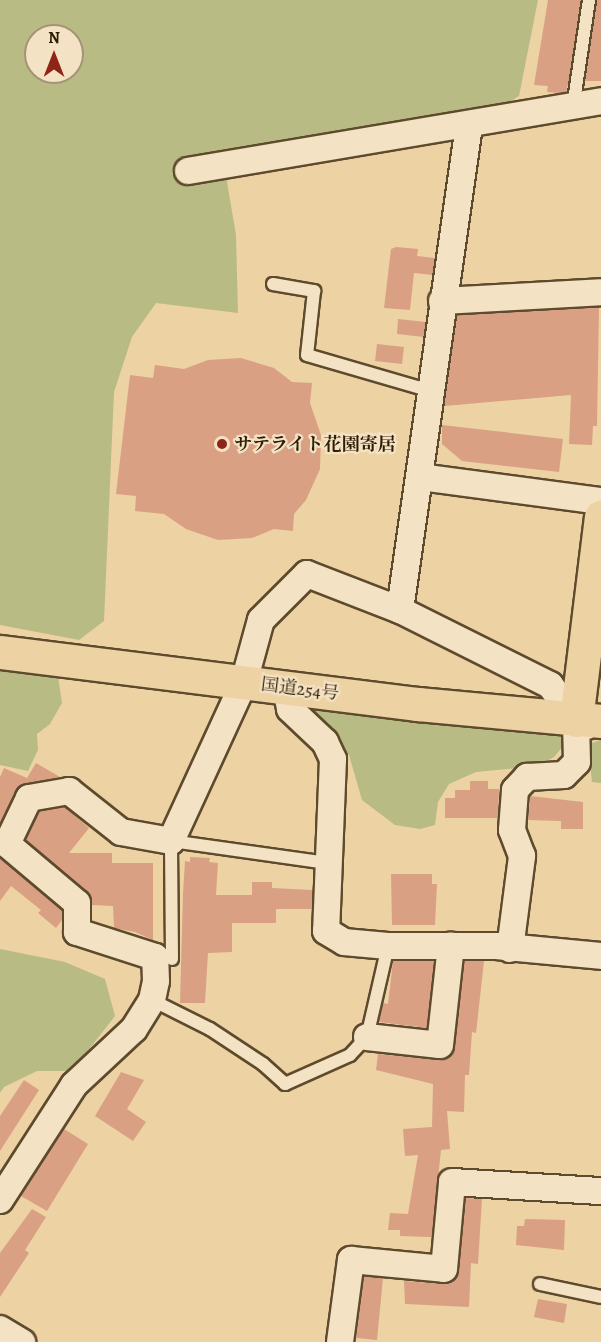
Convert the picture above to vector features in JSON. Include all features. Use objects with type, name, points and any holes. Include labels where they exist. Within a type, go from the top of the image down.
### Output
[{"type":"main road","points":[[593,726],[601,517]]},
{"type":"main road","name":"国道254号","points":[[0,652],[593,726]]},
{"type":"street","points":[[188,171],[469,126],[601,101]]},
{"type":"street","points":[[400,610],[421,477],[442,301],[469,126]]},
{"type":"street","points":[[442,301],[601,292]]},
{"type":"street","points":[[421,477],[601,501]]},
{"type":"street","points":[[0,1200],[74,1085],[134,1029],[152,1000],[156,981],[154,957],[77,932],[77,903],[7,844],[29,798],[69,791],[121,832],[171,841],[244,682],[261,620],[307,574],[400,610],[550,685],[593,726],[577,762],[564,776],[527,777],[514,790],[512,830],[522,856],[510,949]]},
{"type":"street","points":[[286,688],[290,710],[325,742],[333,759],[326,931],[344,942],[388,946],[510,949],[601,957]]},
{"type":"street","points":[[367,1037],[440,1045],[452,946]]},
{"type":"street","points":[[340,1342],[351,1260],[444,1269],[452,1182],[601,1191]]},
{"type":"street","points":[[0,1329],[22,1342]]},
{"type":"lane","points":[[573,106],[589,0]]},
{"type":"lane","points":[[273,284],[314,291],[307,355],[431,391]]},
{"type":"lane","points":[[172,958],[171,841],[328,863]]},
{"type":"lane","points":[[152,1000],[210,1029],[263,1064],[285,1084],[350,1055],[367,1037],[388,946]]},
{"type":"lane","points":[[540,1284],[601,1297]]},
{"type":"green space","points":[[0,0],[538,0],[519,96],[488,115],[234,153],[227,182],[236,235],[238,313],[156,303],[132,337],[114,392],[104,621],[79,640],[0,625]]},
{"type":"green space","points":[[0,666],[58,676],[62,703],[50,724],[37,734],[38,750],[28,771],[0,765]]},
{"type":"green space","points":[[316,705],[436,724],[460,719],[561,728],[565,744],[554,757],[538,766],[476,772],[449,784],[438,802],[435,825],[420,829],[395,825],[362,800],[349,755],[320,727],[310,710]]},
{"type":"green space","points":[[601,740],[601,783],[592,782],[588,744]]},
{"type":"green space","points":[[0,949],[65,962],[105,979],[115,1016],[72,1071],[37,1071],[4,1087],[0,1093]]},
{"type":"building","points":[[548,0],[581,0],[566,92],[547,92],[548,86],[534,85]]},
{"type":"building","points":[[597,0],[601,0],[601,81],[585,81]]},
{"type":"building","points":[[396,247],[418,249],[417,256],[435,258],[433,275],[414,273],[410,310],[384,308],[391,249]]},
{"type":"building","points":[[599,307],[597,426],[593,426],[592,445],[569,444],[571,395],[444,406],[457,315]]},
{"type":"building","points":[[398,319],[426,322],[424,337],[397,334]]},
{"type":"building","points":[[377,344],[404,347],[402,364],[375,361]]},
{"type":"building","name":"サテライト花園寄居","points":[[241,358],[274,368],[292,382],[312,383],[310,403],[321,435],[320,469],[306,500],[294,514],[293,531],[274,529],[252,538],[218,540],[186,529],[164,514],[135,511],[136,496],[116,494],[130,375],[153,378],[155,365],[184,369],[208,360]]},
{"type":"building","points":[[442,425],[563,439],[559,472],[462,461],[442,444]]},
{"type":"building","points":[[36,763],[60,777],[20,786],[0,824],[0,777],[4,768],[27,778]]},
{"type":"building","points":[[470,781],[488,781],[488,789],[499,789],[498,818],[445,818],[445,798],[455,798],[455,790],[470,790]]},
{"type":"building","points":[[530,796],[583,802],[583,829],[561,829],[561,821],[528,820]]},
{"type":"building","points":[[65,807],[89,828],[69,853],[112,853],[112,863],[153,863],[153,940],[135,932],[114,928],[113,906],[92,905],[87,892],[26,840],[39,811]]},
{"type":"building","points":[[190,857],[210,858],[209,862],[218,863],[216,895],[252,895],[252,882],[272,882],[272,888],[313,890],[312,909],[276,909],[276,923],[232,923],[232,952],[208,953],[205,1003],[180,1003],[185,861],[190,862]]},
{"type":"building","points":[[0,858],[62,910],[62,920],[56,928],[38,913],[41,910],[11,886],[0,901]]},
{"type":"building","points":[[391,874],[432,874],[432,884],[437,884],[435,925],[392,925]]},
{"type":"building","points":[[393,961],[434,961],[427,1028],[379,1022],[383,1003],[388,1004]]},
{"type":"building","points":[[464,961],[484,961],[476,1033],[472,1032],[469,1075],[465,1075],[464,1112],[447,1111],[450,1149],[441,1150],[432,1237],[400,1236],[400,1230],[388,1230],[390,1213],[408,1214],[418,1155],[405,1156],[403,1129],[432,1127],[433,1084],[376,1070],[378,1054],[438,1060],[452,1054]]},
{"type":"building","points":[[121,1072],[144,1080],[127,1109],[146,1122],[133,1141],[95,1116]]},
{"type":"building","points":[[24,1080],[39,1090],[0,1151],[0,1116]]},
{"type":"building","points":[[64,1129],[88,1144],[47,1211],[21,1196]]},
{"type":"building","points":[[466,1198],[482,1199],[478,1264],[471,1263],[469,1307],[405,1304],[404,1281],[443,1284],[457,1277]]},
{"type":"building","points":[[32,1209],[46,1217],[25,1250],[29,1253],[0,1297],[0,1253]]},
{"type":"building","points":[[525,1219],[565,1220],[564,1250],[516,1245],[517,1226],[524,1226]]},
{"type":"building","points":[[364,1276],[383,1278],[377,1340],[356,1338]]},
{"type":"building","points":[[538,1299],[567,1304],[564,1323],[534,1317]]},
{"type":"place","name":"サテライト花園寄居","points":[[222,444]]}]
